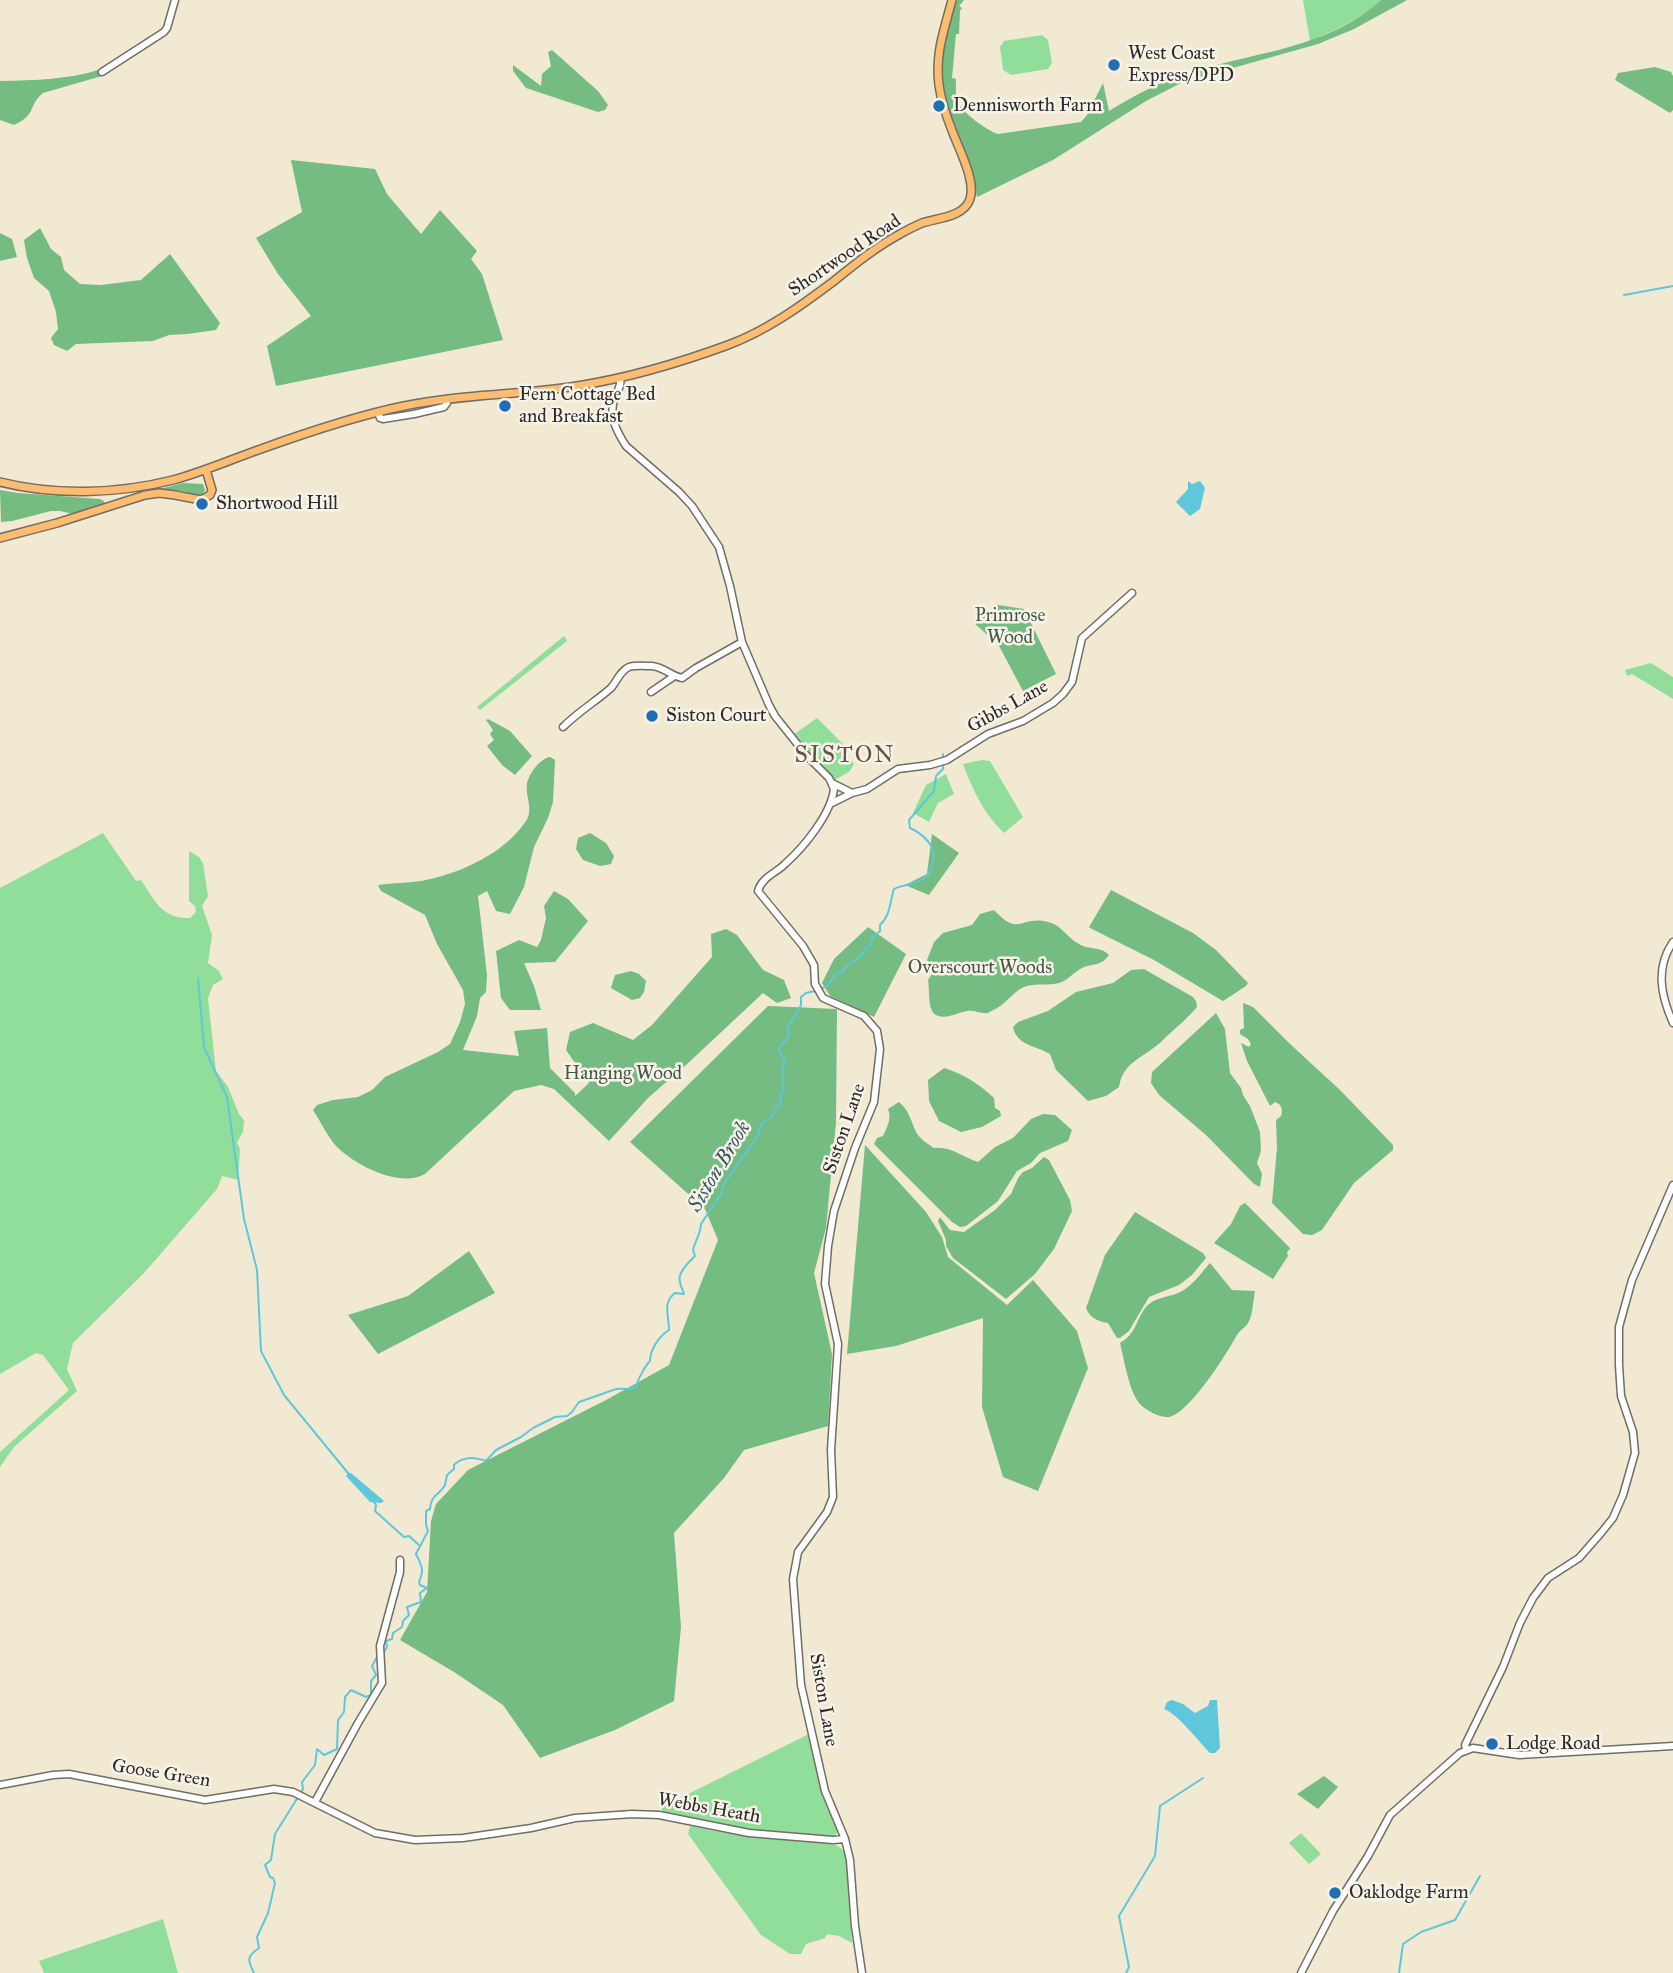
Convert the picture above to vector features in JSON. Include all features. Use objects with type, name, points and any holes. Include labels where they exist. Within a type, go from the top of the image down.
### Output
[{"type":"main road","name":"Shortwood Road","points":[[616,379],[704,353],[754,334],[819,292],[890,240],[923,223],[952,215],[963,208],[970,199],[968,172],[951,131],[939,86],[938,54],[952,0]]},
{"type":"main road","points":[[0,482],[51,491],[139,487],[206,470],[331,425],[378,412],[447,399],[570,387],[616,379]]},
{"type":"main road","points":[[0,538],[145,495],[159,493],[201,500],[210,495],[212,490],[206,470]]},
{"type":"street","points":[[102,72],[164,32],[175,0]]},
{"type":"street","points":[[616,379],[621,384],[612,410],[620,437],[626,446],[692,506],[719,547],[742,642],[775,716],[832,783],[852,793]]},
{"type":"street","name":"Gibbs Lane","points":[[830,804],[867,789],[898,769],[947,760],[988,734],[1023,721],[1053,703],[1072,682],[1082,638],[1132,593]]},
{"type":"street","points":[[563,727],[613,686],[621,673],[628,668],[654,666],[667,671],[673,677],[682,678],[742,642]]},
{"type":"street","points":[[651,692],[673,677]]},
{"type":"street","name":"Siston Lane","points":[[832,783],[834,789],[830,804],[798,852],[783,867],[766,878],[758,891],[803,946],[814,965],[818,990],[827,1001],[845,1006],[870,1021],[877,1031],[880,1049],[874,1102],[834,1211],[828,1246],[825,1284],[838,1344],[831,1450],[833,1497],[827,1512],[798,1552],[793,1579],[797,1645],[804,1697],[825,1791],[845,1839]]},
{"type":"street","points":[[1673,942],[1663,960],[1662,988],[1673,1023]]},
{"type":"street","points":[[1466,1749],[1465,1745],[1533,1598],[1548,1578],[1579,1558],[1601,1533],[1616,1512],[1623,1495],[1635,1453],[1633,1432],[1621,1396],[1619,1327],[1632,1280],[1673,1185]]},
{"type":"street","points":[[315,1802],[382,1683],[380,1646],[400,1572],[400,1560]]},
{"type":"street","points":[[1301,1973],[1333,1911],[1390,1815],[1466,1749],[1480,1748],[1519,1755],[1673,1746]]},
{"type":"street","name":"Goose Green","points":[[0,1785],[69,1774],[205,1800],[274,1789],[293,1792],[315,1802]]},
{"type":"street","name":"Webbs Heath","points":[[315,1802],[375,1833],[415,1840],[473,1837],[575,1818],[632,1814],[659,1815],[748,1833],[845,1839]]},
{"type":"street","points":[[845,1839],[850,1860],[862,1973]]},
{"type":"green space","points":[[957,0],[964,0],[959,6],[962,8],[959,34],[956,34],[952,78],[956,79],[957,99],[969,116],[998,134],[1081,122],[1103,83],[1109,111],[1148,89],[1180,76],[1315,39],[1361,16],[1381,0],[1407,0],[1354,29],[1318,44],[1183,82],[1146,101],[1053,160],[977,197],[971,171],[945,105],[940,77],[944,47]]},
{"type":"green space","points":[[1303,0],[1381,0],[1356,18],[1310,41]]},
{"type":"green space","points":[[1042,35],[1048,40],[1052,63],[1048,69],[1011,75],[1003,70],[1000,47],[1004,41]]},
{"type":"green space","points":[[552,50],[598,91],[608,105],[605,110],[598,112],[526,88],[513,71],[513,65],[541,86],[542,74],[551,66],[548,52]]},
{"type":"green space","points":[[1655,67],[1671,72],[1673,76],[1673,110],[1670,113],[1615,80],[1618,73]]},
{"type":"green space","points":[[101,69],[102,76],[43,93],[29,114],[14,125],[0,120],[0,81],[39,80]]},
{"type":"green space","points":[[291,160],[375,169],[387,194],[421,234],[440,210],[477,251],[471,259],[482,274],[503,340],[276,386],[267,346],[311,316],[278,274],[256,238],[302,212]]},
{"type":"green space","points":[[40,228],[51,249],[61,257],[64,270],[80,284],[101,285],[141,280],[170,254],[220,323],[216,330],[169,335],[153,341],[76,344],[67,351],[54,345],[51,338],[58,329],[56,312],[49,291],[34,278],[24,240]]},
{"type":"green space","points":[[0,233],[12,239],[17,257],[0,261]]},
{"type":"green space","points":[[184,483],[203,484],[205,490],[203,494],[196,496],[184,491],[159,489]]},
{"type":"green space","points":[[0,490],[100,499],[104,501],[104,505],[77,515],[51,511],[1,522]]},
{"type":"green space","name":"Primrose Wood","points":[[998,605],[1024,609],[1056,674],[1023,691],[998,644],[975,624]]},
{"type":"green space","points":[[564,636],[567,641],[480,710],[477,707]]},
{"type":"green space","points":[[1651,663],[1673,677],[1673,699],[1632,674],[1627,676],[1625,670]]},
{"type":"green space","points":[[817,718],[848,749],[846,755],[854,764],[850,771],[835,780],[793,735]]},
{"type":"green space","points":[[486,720],[510,731],[532,756],[515,775],[502,765],[487,746],[494,740],[490,734],[493,730]]},
{"type":"green space","name":"Hanging Wood","points":[[550,757],[555,760],[553,802],[534,847],[524,887],[510,914],[496,911],[487,891],[478,896],[487,975],[486,992],[480,998],[477,1016],[463,1050],[519,1056],[514,1031],[547,1028],[550,1068],[575,1096],[589,1083],[566,1050],[570,1032],[593,1023],[633,1040],[652,1025],[712,957],[711,934],[726,929],[737,935],[763,970],[784,980],[791,998],[777,1003],[763,993],[649,1097],[609,1141],[554,1089],[541,1085],[514,1091],[425,1174],[415,1178],[391,1177],[367,1168],[338,1148],[313,1110],[317,1105],[333,1100],[358,1097],[372,1090],[385,1077],[450,1044],[465,1004],[463,990],[437,944],[425,915],[381,891],[378,885],[436,878],[465,868],[493,853],[517,833],[526,821],[529,812],[528,780],[538,764]]},
{"type":"green space","points":[[990,761],[1023,817],[1004,833],[980,802],[963,764]]},
{"type":"green space","points":[[946,774],[954,794],[938,803],[929,822],[913,813],[926,785]]},
{"type":"green space","points":[[103,833],[136,881],[141,880],[160,907],[180,918],[190,918],[196,912],[195,906],[189,901],[189,851],[203,863],[208,896],[202,906],[212,935],[208,963],[219,971],[223,979],[213,985],[208,998],[216,1071],[228,1087],[244,1120],[243,1132],[237,1142],[240,1149],[238,1180],[222,1176],[217,1189],[144,1273],[73,1343],[67,1369],[77,1391],[14,1447],[0,1467],[0,1452],[69,1390],[43,1355],[36,1353],[0,1374],[0,888]]},
{"type":"green space","points":[[590,833],[606,843],[614,856],[611,864],[600,866],[583,860],[576,849],[578,838]]},
{"type":"green space","points":[[932,834],[959,853],[929,895],[905,885],[927,874]]},
{"type":"green space","points":[[1111,890],[1193,933],[1216,950],[1248,983],[1246,986],[1223,1001],[1154,960],[1089,927]]},
{"type":"green space","points":[[554,891],[568,899],[588,921],[555,962],[524,963],[541,1010],[510,1010],[501,998],[496,951],[519,940],[537,947],[546,918],[544,906]]},
{"type":"green space","name":"Overscourt Woods","points":[[994,910],[1009,923],[1048,922],[1079,944],[1102,950],[1109,955],[1100,963],[1082,968],[1062,982],[1023,988],[988,1013],[970,1011],[947,1016],[936,1015],[930,1004],[928,980],[934,971],[927,960],[934,942],[943,933],[972,925],[980,914]]},
{"type":"green space","points":[[868,927],[906,954],[874,1017],[830,996],[822,983],[834,959]]},
{"type":"green space","points":[[1144,969],[1193,997],[1197,1007],[1162,1041],[1130,1066],[1121,1078],[1119,1087],[1106,1096],[1088,1101],[1056,1070],[1050,1054],[1023,1042],[1015,1033],[1013,1027],[1018,1022],[1048,1011],[1076,992],[1113,983],[1131,970]]},
{"type":"green space","points":[[631,971],[646,981],[640,998],[632,1000],[611,988],[615,975]]},
{"type":"green space","points":[[1243,1003],[1253,1007],[1393,1145],[1393,1150],[1354,1183],[1322,1230],[1312,1235],[1303,1234],[1272,1203],[1277,1148],[1276,1120],[1281,1116],[1282,1109],[1275,1102],[1270,1106],[1247,1061],[1241,1043],[1249,1047],[1251,1044],[1240,1034],[1240,1030],[1244,1028]]},
{"type":"green space","points":[[768,1006],[837,1009],[836,1122],[826,1228],[814,1273],[832,1354],[828,1426],[744,1450],[724,1478],[674,1533],[681,1627],[674,1701],[615,1730],[540,1758],[503,1705],[400,1640],[427,1592],[431,1521],[436,1504],[468,1470],[669,1365],[718,1240],[705,1209],[630,1142]]},
{"type":"green space","points":[[1216,1013],[1225,1029],[1230,1073],[1241,1088],[1260,1132],[1261,1151],[1257,1163],[1262,1174],[1260,1187],[1159,1095],[1151,1083],[1152,1072]]},
{"type":"green space","points":[[944,1068],[965,1076],[994,1098],[995,1108],[1000,1111],[1001,1116],[982,1127],[961,1132],[939,1121],[929,1101],[928,1080]]},
{"type":"green space","points":[[899,1102],[918,1135],[927,1143],[934,1148],[951,1150],[978,1162],[995,1147],[1013,1138],[1031,1119],[1043,1114],[1055,1115],[1072,1130],[1068,1141],[1040,1153],[1031,1163],[1017,1171],[998,1201],[966,1226],[960,1227],[874,1144],[877,1138],[883,1136],[887,1126],[888,1109]]},
{"type":"green space","points":[[865,1145],[926,1212],[942,1237],[948,1257],[1007,1305],[1033,1280],[1077,1331],[1088,1368],[1038,1491],[1003,1477],[982,1407],[983,1318],[896,1346],[847,1354]]},
{"type":"green space","points":[[1044,1157],[1049,1160],[1070,1200],[1072,1211],[1054,1249],[1035,1274],[1006,1299],[953,1258],[938,1221],[940,1217],[950,1230],[964,1232],[995,1210],[1011,1194],[1023,1172]]},
{"type":"green space","points":[[1245,1203],[1290,1249],[1273,1279],[1214,1243],[1231,1224],[1240,1206]]},
{"type":"green space","points":[[1135,1212],[1203,1253],[1206,1258],[1192,1275],[1179,1285],[1149,1297],[1129,1331],[1117,1338],[1108,1323],[1094,1318],[1086,1308],[1105,1255]]},
{"type":"green space","points":[[469,1251],[495,1293],[378,1354],[348,1315],[408,1296]]},
{"type":"green space","points":[[1210,1263],[1232,1290],[1255,1291],[1250,1320],[1187,1405],[1169,1417],[1158,1415],[1146,1409],[1136,1399],[1120,1343],[1130,1335],[1150,1303],[1186,1288]]},
{"type":"green space","points":[[809,1734],[820,1787],[838,1832],[834,1836],[741,1829],[662,1811],[666,1805]]},
{"type":"green space","points":[[1324,1776],[1338,1787],[1318,1809],[1297,1794]]},
{"type":"green space","points":[[690,1826],[746,1836],[827,1843],[843,1850],[846,1856],[852,1943],[839,1936],[827,1934],[825,1938],[806,1944],[801,1954],[790,1954],[761,1935],[688,1834]]},
{"type":"green space","points":[[1301,1833],[1321,1854],[1309,1864],[1289,1843]]},
{"type":"green space","points":[[163,1919],[178,1973],[44,1973],[39,1961]]},
{"type":"water","points":[[1188,481],[1192,484],[1200,481],[1205,488],[1200,509],[1190,516],[1176,502],[1188,489]]},
{"type":"water","points":[[348,1473],[384,1501],[370,1502],[346,1476]]},
{"type":"water","points":[[1172,1700],[1195,1713],[1208,1706],[1210,1700],[1217,1700],[1220,1748],[1215,1753],[1210,1753],[1182,1722],[1164,1709],[1167,1702]]},
{"type":"waterway","points":[[1624,295],[1673,286]]},
{"type":"waterway","name":"Siston Brook","points":[[820,989],[827,986],[836,974],[842,972],[870,946],[888,913],[894,889],[919,882],[930,872],[934,856],[931,846],[924,837],[910,828],[909,820],[934,791],[936,776],[943,766]]},
{"type":"waterway","points":[[198,978],[204,1047],[227,1097],[244,1219],[257,1270],[261,1351],[284,1395],[348,1473]]},
{"type":"waterway","name":"Siston Brook","points":[[384,1652],[386,1641],[392,1639],[393,1633],[402,1627],[403,1621],[409,1615],[407,1607],[421,1602],[420,1593],[427,1588],[419,1582],[422,1570],[416,1554],[428,1531],[426,1511],[445,1485],[447,1475],[454,1469],[454,1465],[469,1458],[486,1461],[496,1450],[533,1428],[555,1417],[567,1416],[579,1402],[616,1389],[636,1387],[656,1344],[669,1330],[667,1310],[671,1297],[675,1293],[684,1294],[680,1275],[695,1256],[693,1250],[701,1224],[721,1194],[725,1182],[758,1136],[761,1126],[773,1116],[774,1108],[781,1104],[785,1060],[779,1048],[788,1037],[788,1028],[801,1005],[801,997],[815,991]]},
{"type":"waterway","points":[[374,1502],[375,1511],[404,1537],[409,1536],[420,1546]]},
{"type":"waterway","name":"Siston Brook","points":[[301,1793],[302,1782],[315,1765],[317,1749],[324,1755],[337,1749],[338,1720],[344,1712],[345,1697],[351,1690],[366,1697],[371,1695],[371,1681],[376,1675],[372,1666],[377,1657]]},
{"type":"waterway","points":[[1126,1973],[1129,1967],[1119,1916],[1155,1856],[1160,1806],[1203,1778]]},
{"type":"waterway","name":"Siston Brook","points":[[254,1973],[249,1959],[259,1948],[257,1937],[268,1913],[275,1883],[265,1865],[271,1860],[275,1834],[298,1797]]},
{"type":"waterway","points":[[1399,1973],[1403,1944],[1421,1932],[1455,1920],[1480,1876]]},
{"type":"place","name":"West Coast Express/DPD","points":[[1114,65]]},
{"type":"place","name":"Dennisworth Farm","points":[[939,106]]},
{"type":"place","name":"Fern Cottage Bed and Breakfast","points":[[505,406]]},
{"type":"place","name":"Shortwood Hill","points":[[202,504]]},
{"type":"place","name":"Siston Court","points":[[652,716]]},
{"type":"place","name":"Lodge Road","points":[[1492,1744]]},
{"type":"place","name":"Oaklodge Farm","points":[[1335,1893]]},
{"type":"district","name":"SISTON","points":[[845,756]]}]
